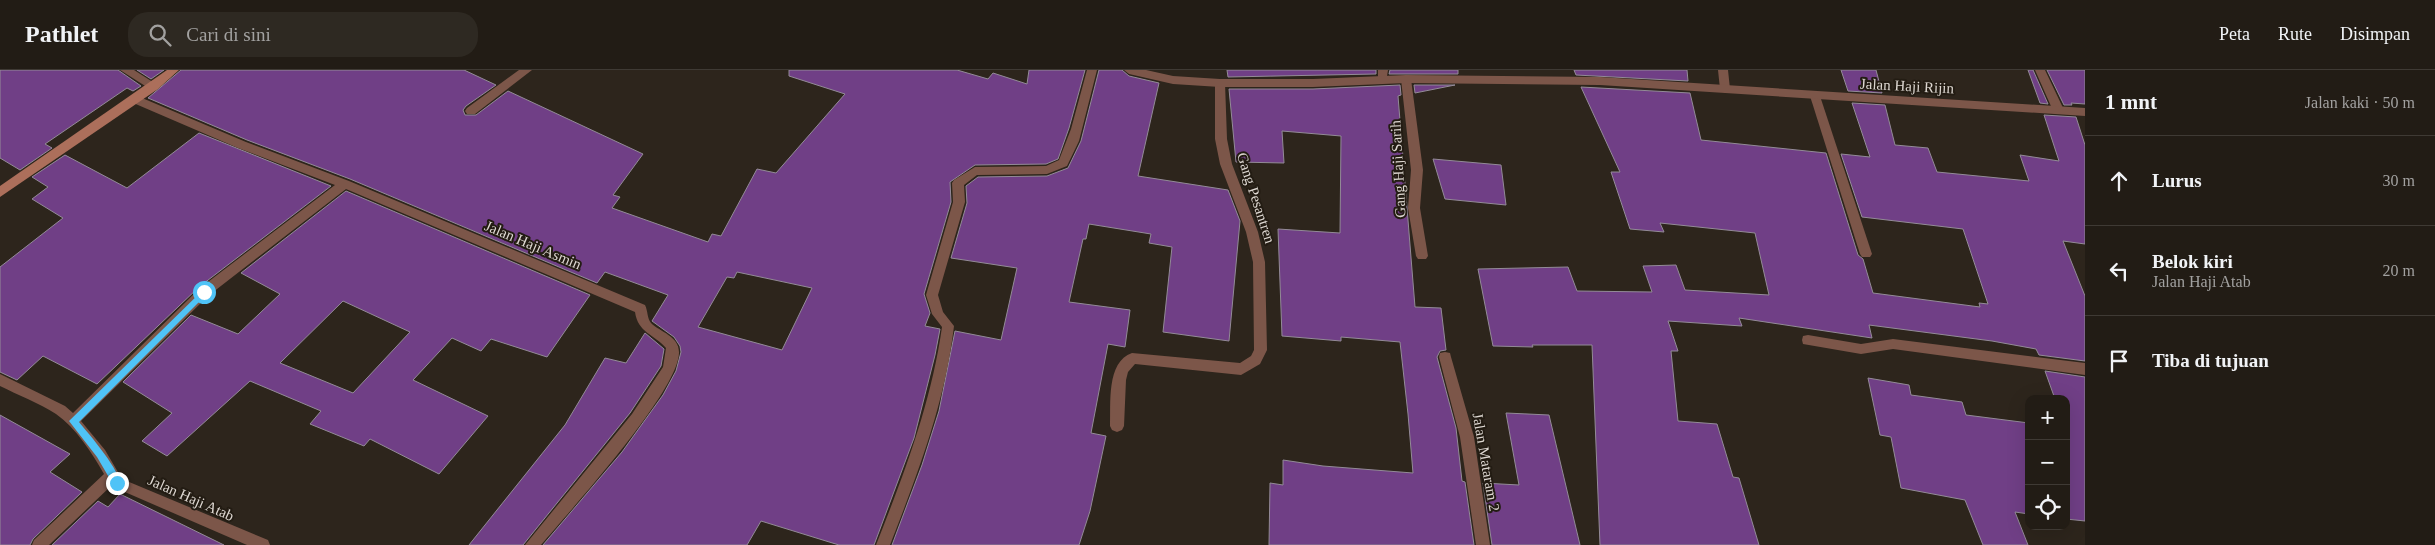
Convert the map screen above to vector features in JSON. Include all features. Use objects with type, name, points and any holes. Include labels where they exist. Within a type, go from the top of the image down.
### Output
[{"type":"main road","points":[[0,192],[154,86],[174,70]]},
{"type":"street","points":[[125,70],[154,86]]},
{"type":"street","points":[[471,111],[527,70]]},
{"type":"street","points":[[883,545],[922,448],[945,358],[948,326],[938,314],[932,295],[959,202],[958,184],[974,171],[1047,170],[1064,163],[1078,126],[1092,70]]},
{"type":"street","name":"Jalan Haji Rijin","points":[[1129,70],[1173,80],[1220,83],[1313,83],[1383,74],[1406,79],[1590,81],[2085,112]]},
{"type":"street","points":[[1722,70],[1725,90]]},
{"type":"street","points":[[2040,70],[2058,110]]},
{"type":"street","name":"Gang Haji Sarih","points":[[1406,79],[1417,170],[1414,208],[1422,256]]},
{"type":"street","name":"Gang Pesantren","points":[[1118,426],[1120,374],[1123,364],[1132,358],[1241,368],[1253,364],[1260,356],[1262,345],[1259,262],[1252,232],[1234,188],[1220,139],[1220,83]]},
{"type":"street","points":[[1815,96],[1866,254]]},
{"type":"street","name":"Jalan Haji Asmin","points":[[135,99],[242,145],[346,184],[641,309],[643,323],[670,343],[674,350],[671,366],[662,383],[622,437],[532,545]]},
{"type":"street","points":[[73,421],[204,292],[346,184]]},
{"type":"street","points":[[1808,340],[1862,349],[1893,344],[2085,369]]},
{"type":"street","name":"Jalan Mataram 2","points":[[1445,358],[1468,437],[1483,545]]},
{"type":"street","name":"Jalan Haji Atab","points":[[0,380],[60,410],[73,421],[100,454],[117,483],[262,545]]},
{"type":"street","points":[[39,545],[112,476]]},
{"type":"building","points":[[0,70],[118,70],[141,86],[133,91],[127,88],[45,144],[52,148],[20,170],[0,158]]},
{"type":"building","points":[[137,70],[164,70],[151,79]]},
{"type":"building","points":[[181,70],[464,70],[496,85],[466,106],[463,110],[465,115],[476,115],[508,91],[643,154],[613,195],[620,197],[612,208],[708,242],[712,234],[721,236],[757,169],[776,173],[845,94],[789,76],[789,70],[957,70],[988,79],[993,73],[1027,84],[1029,70],[1085,70],[1069,128],[1058,159],[1046,164],[975,165],[950,182],[951,202],[924,294],[930,313],[925,326],[940,329],[935,355],[914,438],[874,545],[839,545],[761,521],[747,545],[543,545],[622,452],[663,395],[676,371],[681,352],[680,346],[674,337],[652,321],[668,295],[605,272],[597,283],[350,179],[247,140],[148,98]],"holes":[[[737,272],[812,288],[782,350],[698,327],[727,277],[734,278]]]},
{"type":"building","points":[[1099,70],[1122,70],[1129,76],[1159,83],[1138,176],[1228,190],[1240,221],[1229,341],[1163,332],[1172,247],[1149,243],[1151,234],[1089,224],[1086,239],[1083,239],[1069,302],[1130,310],[1125,347],[1108,344],[1091,433],[1106,436],[1090,511],[1079,545],[892,545],[922,465],[939,411],[955,331],[1001,340],[1017,268],[951,258],[967,203],[966,186],[978,177],[1047,176],[1068,168],[1081,141]]},
{"type":"building","points":[[1227,70],[1376,70],[1376,74],[1228,77]]},
{"type":"building","points":[[1390,70],[1458,70],[1458,74],[1389,74]]},
{"type":"building","points":[[1574,70],[1687,70],[1688,81],[1576,75]]},
{"type":"building","points":[[1841,70],[1876,70],[1882,93],[1848,91]]},
{"type":"building","points":[[2028,70],[2033,70],[2048,104],[2040,103]]},
{"type":"building","points":[[2047,70],[2085,70],[2085,104],[2071,103],[2072,105],[2064,105]]},
{"type":"building","points":[[1400,85],[1401,95],[1398,96],[1415,307],[1441,308],[1446,350],[1440,351],[1437,357],[1456,428],[1462,481],[1465,482],[1474,545],[1269,545],[1270,483],[1283,485],[1283,460],[1323,466],[1413,473],[1408,414],[1400,342],[1341,337],[1341,341],[1282,336],[1278,229],[1340,233],[1341,136],[1282,131],[1284,163],[1236,162],[1229,89],[1313,89]]},
{"type":"building","points":[[1414,85],[1455,85],[1415,93]]},
{"type":"building","points":[[1581,87],[1690,93],[1701,140],[1826,153],[1858,255],[1863,259],[1873,293],[1980,307],[1979,303],[1988,304],[1963,229],[1862,217],[1841,154],[1870,157],[1852,103],[1885,105],[1895,145],[1928,148],[1937,172],[2029,181],[2020,155],[2059,161],[2044,115],[2076,117],[2085,145],[2085,244],[2063,241],[2085,296],[2085,361],[2039,355],[2036,349],[1992,341],[1869,325],[1872,338],[1739,318],[1742,326],[1668,321],[1678,351],[1671,351],[1678,421],[1717,424],[1733,477],[1739,478],[1759,545],[1600,545],[1592,345],[1493,346],[1478,269],[1568,267],[1577,291],[1652,292],[1643,266],[1676,265],[1685,290],[1769,295],[1755,233],[1660,223],[1664,232],[1630,229],[1611,172],[1620,172]]},
{"type":"building","points":[[199,133],[331,186],[199,287],[97,384],[43,356],[17,380],[0,372],[0,267],[63,218],[32,199],[48,187],[32,177],[65,155],[127,188]]},
{"type":"building","points":[[1433,159],[1501,165],[1506,205],[1445,199]]},
{"type":"building","points":[[346,191],[590,295],[547,357],[491,339],[481,351],[452,338],[413,380],[488,416],[439,474],[370,439],[364,446],[310,424],[321,411],[250,381],[167,456],[142,441],[172,413],[123,382],[191,315],[238,334],[280,294],[241,273]],"holes":[[[343,301],[410,332],[353,393],[280,363]]]},
{"type":"building","points":[[645,333],[664,349],[661,366],[630,413],[523,545],[469,545],[565,425],[605,358],[626,363]]},
{"type":"building","points":[[2045,371],[2085,377],[2085,521],[2070,519],[2070,395],[2054,395]]},
{"type":"building","points":[[1868,378],[1909,385],[1911,395],[1962,402],[1966,415],[2025,422],[2025,513],[2015,512],[2028,545],[1983,545],[1965,500],[1901,488],[1891,437],[1880,435]]},
{"type":"building","points":[[1506,413],[1549,415],[1580,545],[1492,545],[1483,483],[1519,485]]},
{"type":"building","points":[[0,415],[70,454],[50,472],[82,492],[33,539],[30,545],[0,545]]},
{"type":"building","points":[[120,494],[224,545],[52,545],[98,501],[108,507]]},
{"type":"route","points":[[117,483],[100,454],[73,421],[204,292]]}]
